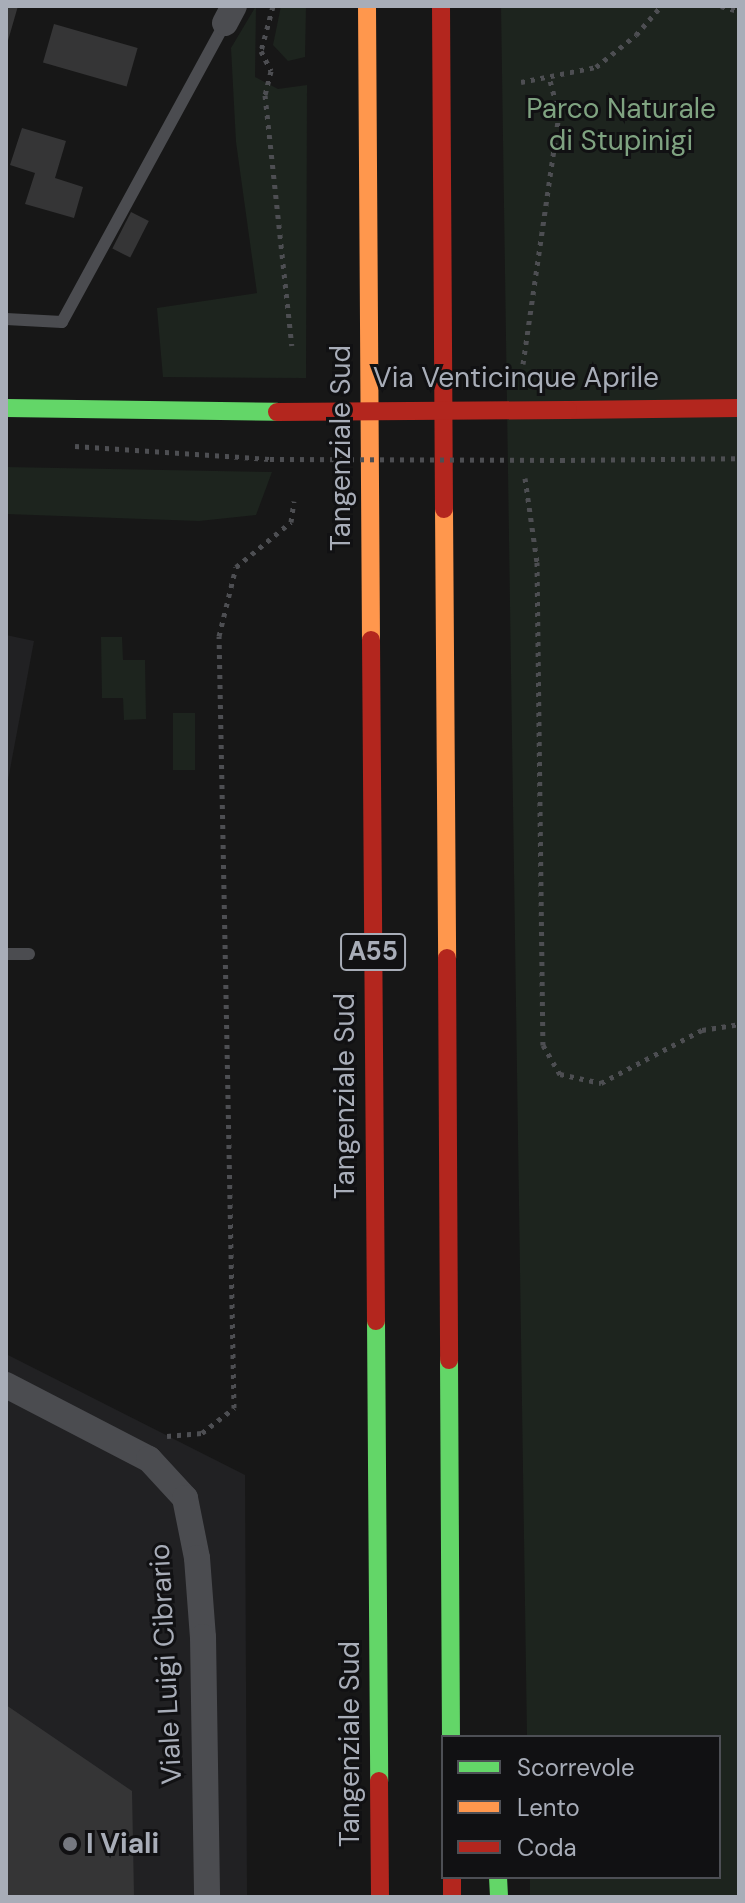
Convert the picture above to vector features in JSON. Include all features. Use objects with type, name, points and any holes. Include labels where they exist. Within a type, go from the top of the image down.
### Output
[{"type":"main road","name":"Tangenziale Sud","points":[[367,6],[380,1897]]},
{"type":"main road","name":"A55","points":[[441,6],[451,1735]]},
{"type":"main road","name":"Via Venticinque Aprile","points":[[6,408],[277,412],[739,408]]},
{"type":"main road","points":[[450,1567],[472,1691]]},
{"type":"main road","points":[[359,1850],[378,1710]]},
{"type":"street","name":"Viale Luigi Cibrario","points":[[6,1385],[149,1459],[185,1498],[197,1558],[203,1637],[207,1897]]},
{"type":"lane","points":[[6,319],[62,322],[229,14]]},
{"type":"lane","points":[[6,954],[29,954]]},
{"type":"path","points":[[273,6],[261,51],[271,71],[265,95],[292,346]]},
{"type":"path","points":[[521,82],[550,80],[596,67],[636,35],[661,6]]},
{"type":"path","points":[[721,6],[739,11]]},
{"type":"path","points":[[523,364],[540,220],[559,114],[550,80]]},
{"type":"path","points":[[68,446],[270,459],[739,458]]},
{"type":"path","points":[[525,478],[537,562],[543,1045],[560,1074],[601,1083],[702,1030],[739,1024]]},
{"type":"path","points":[[162,1437],[202,1433],[234,1408],[219,636],[236,567],[291,522],[294,501]]},
{"type":"shaded area","points":[[6,635],[34,641],[6,791]]},
{"type":"shaded area","points":[[6,1354],[245,1475],[247,1897],[6,1897]]},
{"type":"green space","points":[[256,6],[255,77],[278,89],[307,85],[306,378],[163,377],[157,308],[257,293],[236,142],[231,48]]},
{"type":"green space","points":[[281,6],[306,6],[305,57],[288,61],[273,45]]},
{"type":"green space","name":"Parco Naturale di Stupinigi","points":[[501,6],[739,6],[739,1897],[530,1897],[530,1879],[721,1879],[721,1735],[527,1735]]},
{"type":"green space","points":[[6,467],[272,472],[256,515],[199,521],[6,514]]},
{"type":"green space","points":[[101,637],[122,637],[123,660],[145,660],[146,719],[124,720],[123,698],[102,698]]},
{"type":"green space","points":[[173,713],[195,713],[195,770],[173,770]]},
{"type":"building","points":[[6,6],[18,6],[7,44],[6,44]]},
{"type":"building","points":[[54,24],[138,48],[127,86],[43,62]]},
{"type":"building","points":[[22,128],[66,141],[55,178],[83,187],[74,218],[25,204],[35,173],[10,165]]},
{"type":"building","points":[[131,212],[149,221],[130,258],[112,249]]},
{"type":"building","name":"I Viali","points":[[6,1705],[132,1791],[134,1897],[6,1897]]},
{"type":"traffic: fast","points":[[6,408],[277,412]]},
{"type":"traffic: fast","points":[[376,1321],[379,1781]]},
{"type":"traffic: fast","points":[[449,1360],[451,1735]]},
{"type":"traffic: fast","points":[[498,1879],[499,1897]]},
{"type":"traffic: slow","points":[[367,6],[371,640]]},
{"type":"traffic: slow","points":[[444,509],[447,958]]},
{"type":"traffic: jam","points":[[441,6],[444,509]]},
{"type":"traffic: jam","points":[[568,410],[739,408]]},
{"type":"traffic: jam","points":[[277,412],[568,410]]},
{"type":"traffic: jam","points":[[371,640],[376,1321]]},
{"type":"traffic: jam","points":[[447,958],[449,1360]]},
{"type":"traffic: jam","points":[[379,1781],[380,1897]]},
{"type":"traffic: jam","points":[[452,1879],[452,1897]]},
{"type":"place","name":"I Viali","points":[[70,1844]]}]
